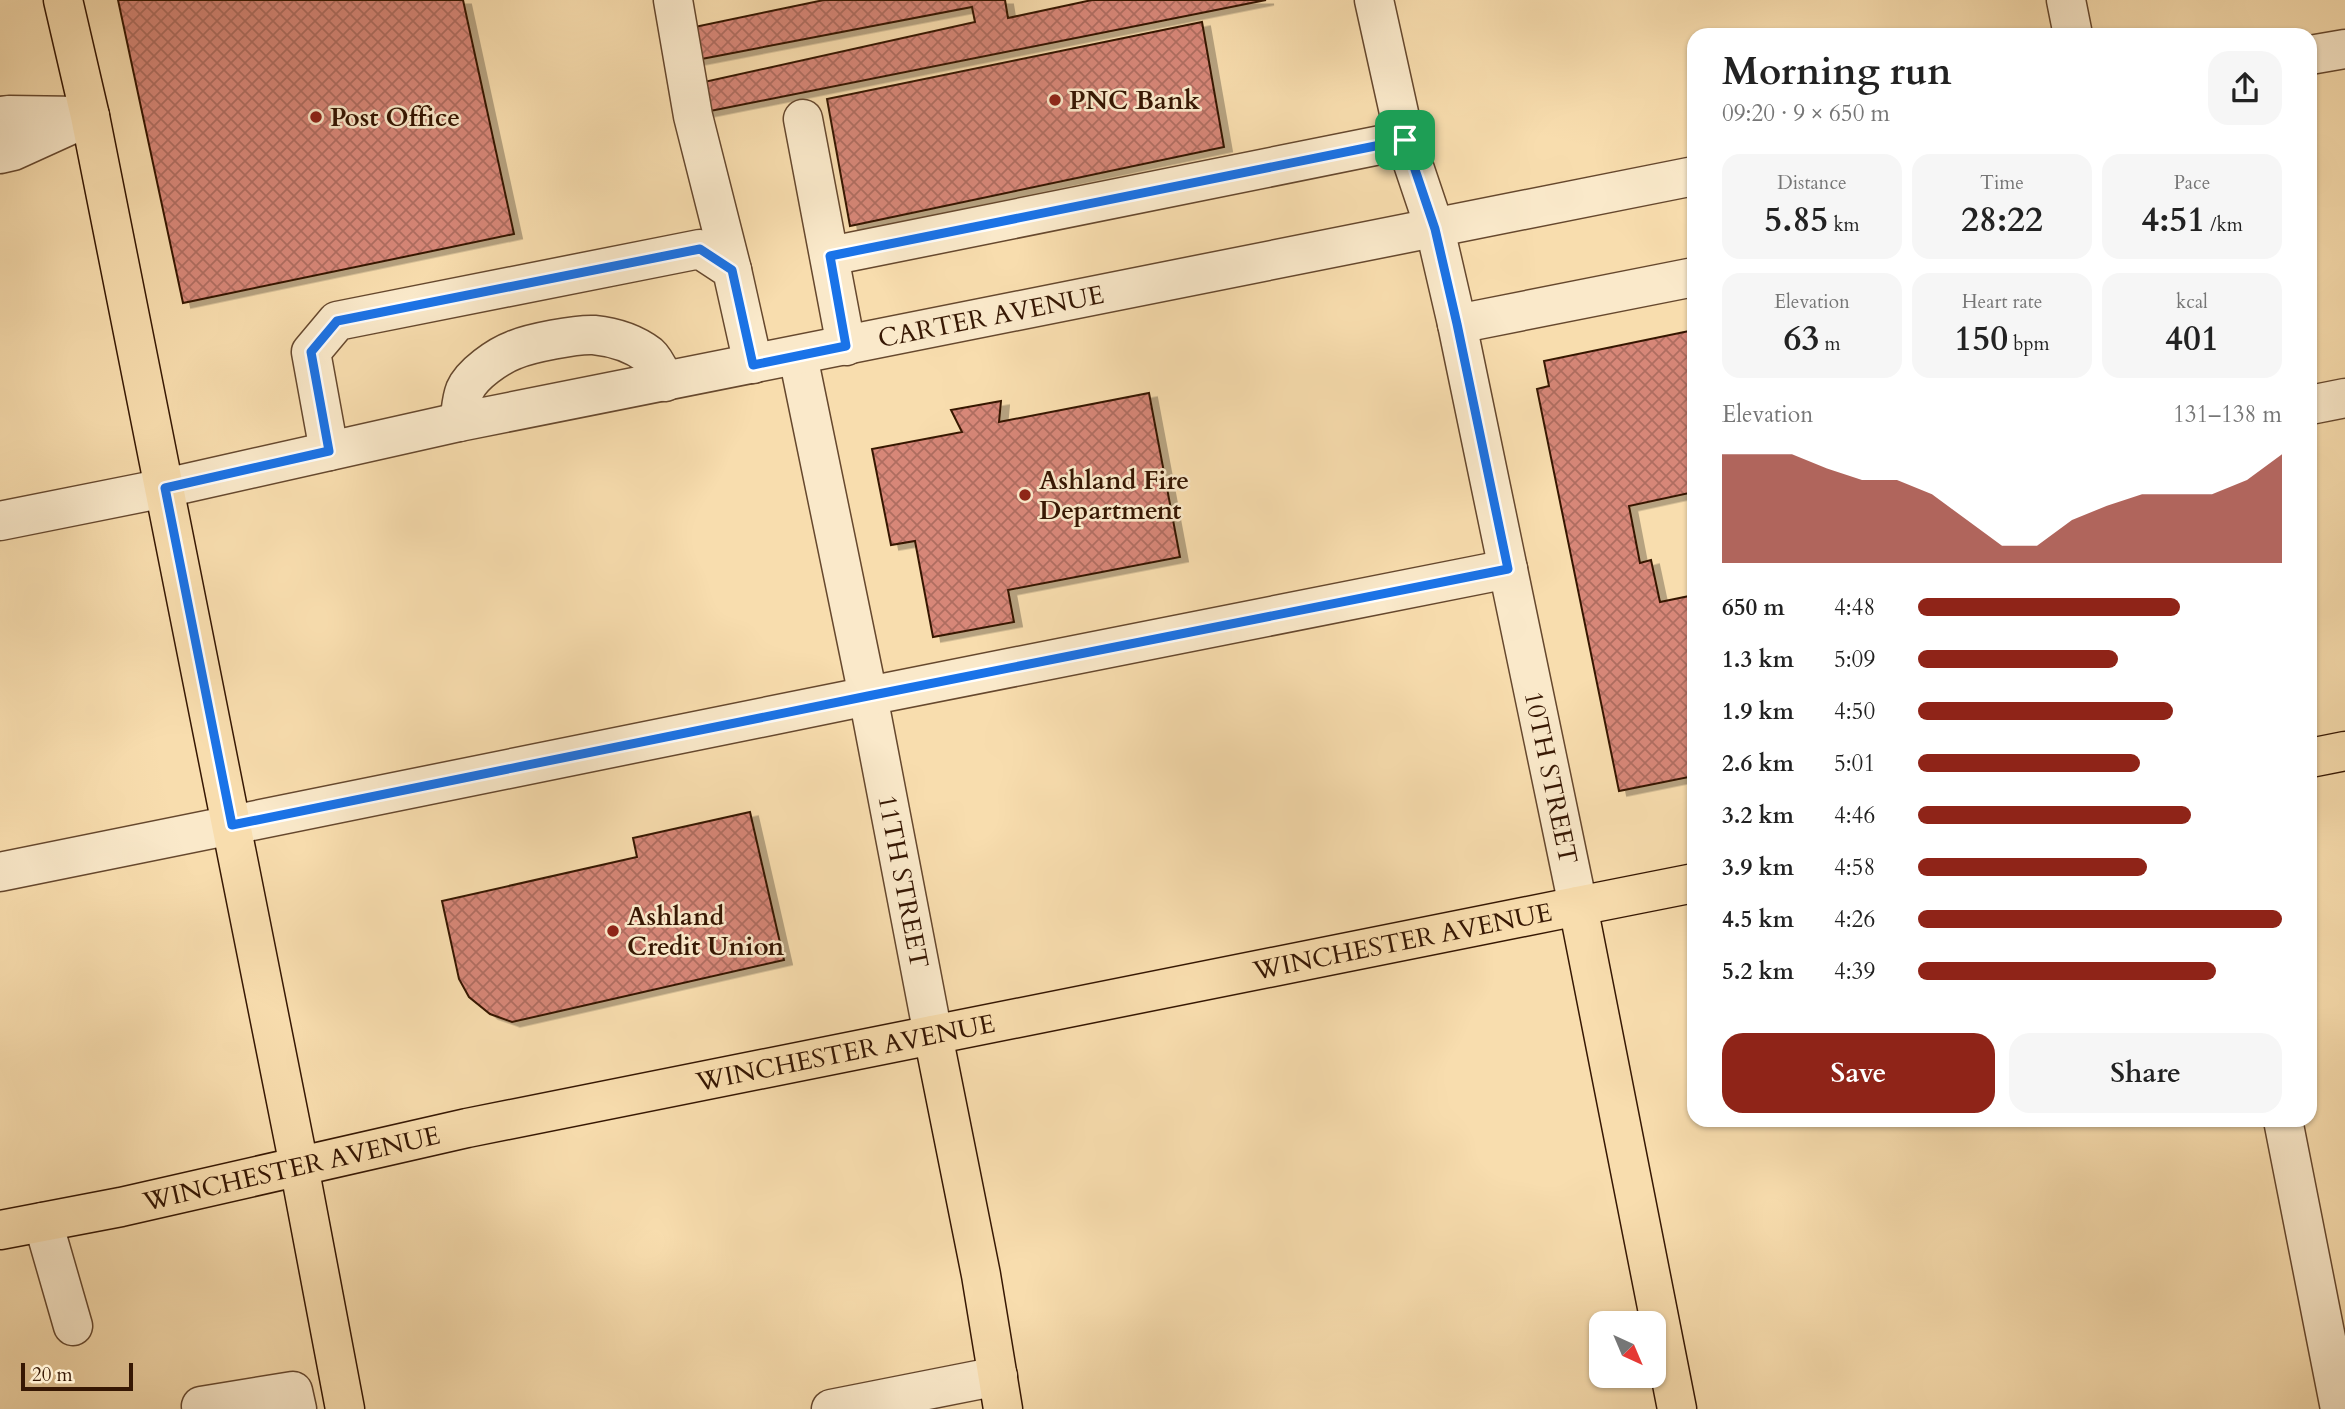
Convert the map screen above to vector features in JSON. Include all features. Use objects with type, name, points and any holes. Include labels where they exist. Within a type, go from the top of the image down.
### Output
[{"type":"main road","points":[[63,0],[90,116],[165,488],[345,1409]]},
{"type":"main road","points":[[2317,757],[2345,751]]},
{"type":"main road","name":"WINCHESTER AVENUE","points":[[0,1230],[121,1207],[467,1128],[1687,884]]},
{"type":"main road","name":"10TH STREET","points":[[1578,906],[1676,1409]]},
{"type":"main road","name":"11TH STREET","points":[[933,1035],[981,1275],[1000,1393]]},
{"type":"street","points":[[673,0],[692,108],[753,365]]},
{"type":"street","name":"10TH STREET","points":[[1374,0],[1405,140],[1435,229],[1457,324],[1578,906]]},
{"type":"street","points":[[2066,0],[2072,28]]},
{"type":"street","points":[[2317,54],[2345,49]]},
{"type":"street","points":[[0,116],[90,116]]},
{"type":"street","points":[[0,154],[13,151],[90,116]]},
{"type":"street","points":[[803,119],[846,346]]},
{"type":"street","points":[[830,256],[1405,140]]},
{"type":"street","name":"CARTER AVENUE","points":[[0,521],[165,488],[460,422],[1687,177]]},
{"type":"street","points":[[329,451],[311,352],[337,321],[700,249],[732,270]]},
{"type":"street","points":[[1457,324],[1687,278]]},
{"type":"street","points":[[460,422],[466,390],[477,376],[496,360],[516,349],[565,338],[591,335],[634,345],[651,357],[665,382]]},
{"type":"street","name":"11TH STREET","points":[[798,356],[868,696],[933,1035]]},
{"type":"street","points":[[2317,404],[2345,398]]},
{"type":"street","points":[[0,872],[1508,569]]},
{"type":"street","points":[[2284,1127],[2340,1409]]},
{"type":"street","points":[[43,1222],[73,1326]]},
{"type":"street","points":[[831,1409],[1000,1393]]},
{"type":"street","points":[[201,1406],[295,1400]]},
{"type":"building","name":"Post Office","points":[[118,0],[463,0],[514,234],[183,303]]},
{"type":"building","points":[[824,0],[1005,0],[1008,18],[1092,0],[1266,0],[695,114],[695,84],[975,22],[972,7],[691,61],[685,29]]},
{"type":"building","points":[[1202,22],[1224,147],[850,226],[827,99]]},
{"type":"building","points":[[1687,331],[1687,494],[1629,506],[1640,563],[1651,560],[1660,602],[1687,596],[1687,777],[1619,791],[1537,389],[1549,386],[1544,361]]},
{"type":"building","name":"Ashland Fire Department","points":[[1149,393],[1180,557],[1008,590],[1014,622],[933,637],[915,541],[891,545],[872,449],[962,432],[951,410],[1001,401],[999,422]]},
{"type":"building","name":"Ashland Credit Union","points":[[750,812],[784,960],[512,1022],[490,1014],[469,997],[459,979],[442,901],[637,857],[633,838]]},
{"type":"place","name":"PNC Bank","points":[[1055,100]]},
{"type":"place","name":"Post Office","points":[[316,117]]},
{"type":"place","name":"Ashland Fire Department","points":[[1025,495]]},
{"type":"place","name":"Ashland Credit Union","points":[[613,931]]},
{"type":"route","points":[[1405,140],[1435,229],[1508,569],[232,825],[165,488],[329,451],[311,352],[337,321],[700,249],[732,270],[753,365],[846,346],[830,256],[1405,140]]}]
